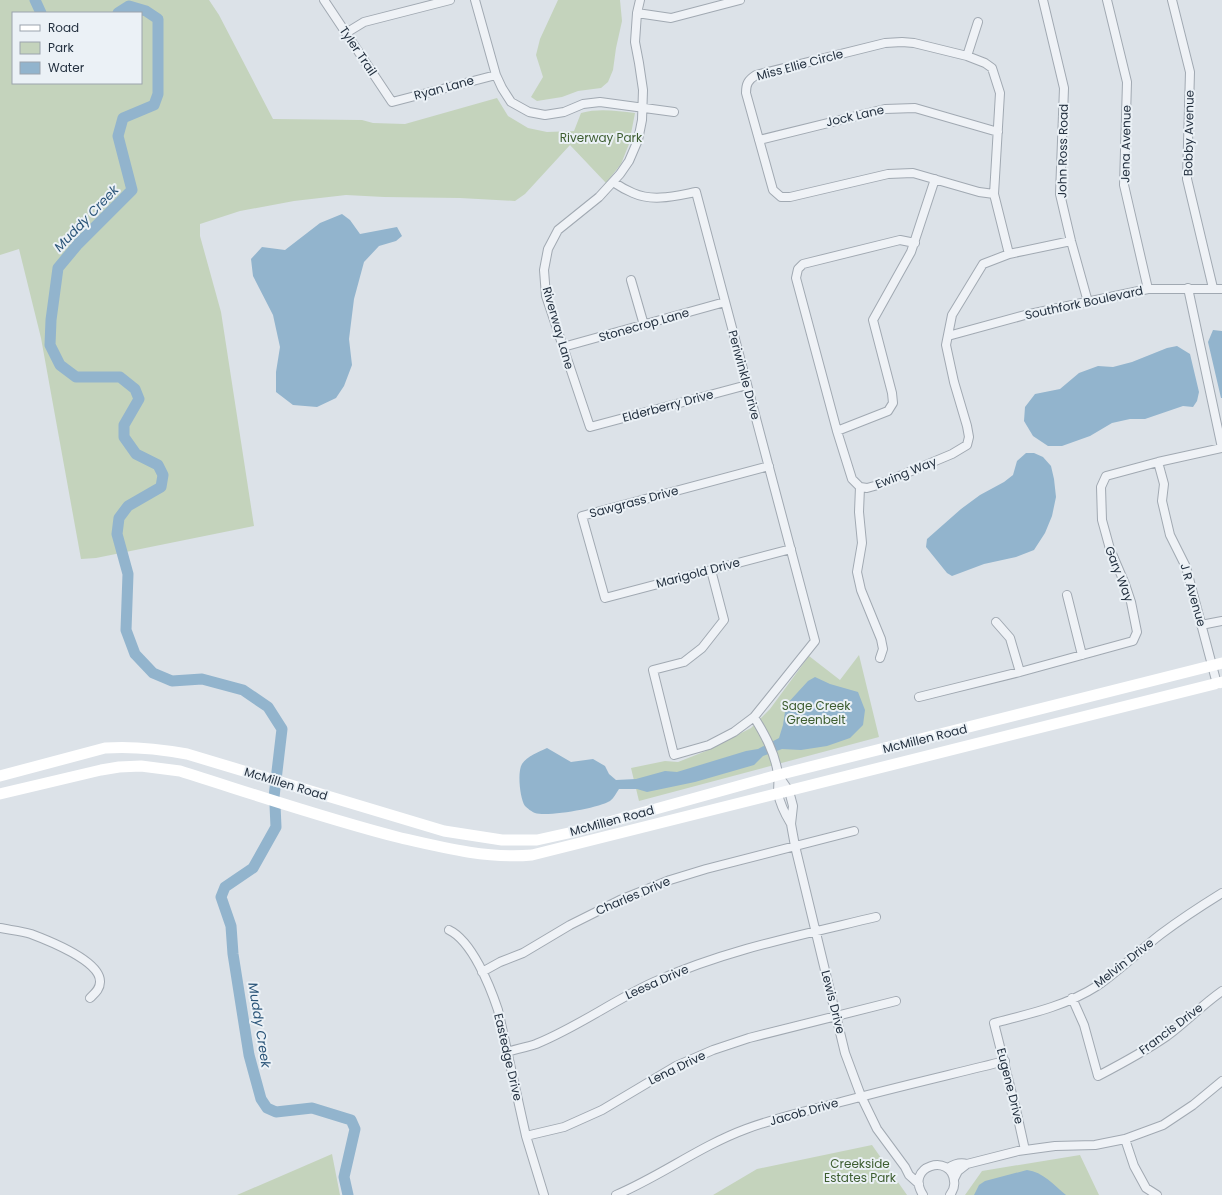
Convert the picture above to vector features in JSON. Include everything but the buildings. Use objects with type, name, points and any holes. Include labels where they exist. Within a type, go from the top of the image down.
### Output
[{"type":"main road","name":"McMillen Road","points":[[0,776],[105,748],[150,748],[187,754],[444,831],[502,840],[537,840],[573,832],[778,775],[1217,664]]},
{"type":"main road","name":"McMillen Road","points":[[0,794],[101,770],[141,766],[163,768],[180,771],[331,819],[381,833],[468,852],[513,857],[558,850],[1220,683]]},
{"type":"street","name":"Tyler Trail","points":[[324,0],[392,102]]},
{"type":"street","points":[[346,33],[364,22],[450,0]]},
{"type":"street","points":[[475,0],[496,74],[502,88],[511,102],[529,112],[545,115],[564,112],[583,104],[600,102],[674,112]]},
{"type":"street","name":"Riverway Lane","points":[[590,427],[546,296],[544,270],[548,249],[558,230],[599,198],[629,160],[638,140],[643,107],[640,63],[635,42],[637,13],[640,0]]},
{"type":"street","points":[[637,13],[671,18],[740,0]]},
{"type":"street","name":"John Ross Road","points":[[1043,0],[1064,88],[1060,194],[1088,302]]},
{"type":"street","name":"Jena Avenue","points":[[1107,0],[1127,82],[1124,185],[1148,289]]},
{"type":"street","name":"Bobby Avenue","points":[[1172,0],[1190,72],[1187,179],[1213,288]]},
{"type":"street","points":[[967,56],[978,22]]},
{"type":"street","name":"Miss Ellie Circle","points":[[994,194],[978,192],[913,172],[888,174],[781,198],[773,190],[746,93],[746,85],[750,79],[756,75],[885,43],[914,42],[967,56],[992,68],[1000,93],[994,194],[1009,254]]},
{"type":"street","name":"Ryan Lane","points":[[392,102],[496,74]]},
{"type":"street","name":"Jock Lane","points":[[760,140],[885,108],[915,108],[998,132]]},
{"type":"street","points":[[837,431],[888,411],[893,403],[892,393],[873,320],[915,243],[935,179]]},
{"type":"street","name":"Periwinkle Drive","points":[[613,182],[634,194],[651,198],[669,198],[696,192],[791,549],[815,641],[754,717]]},
{"type":"street","name":"Ewing Way","points":[[915,243],[900,240],[804,264],[798,269],[796,278],[837,431],[852,478],[860,487],[867,488],[878,485],[952,454],[967,445],[969,437],[946,345],[952,315],[983,264],[1009,254],[1071,241]]},
{"type":"street","points":[[631,280],[644,325]]},
{"type":"street","points":[[1188,288],[1222,448]]},
{"type":"street","name":"Southfork Boulevard","points":[[948,336],[1026,315],[1148,289],[1222,289]]},
{"type":"street","name":"Stonecrop Lane","points":[[563,347],[725,302]]},
{"type":"street","name":"Elderberry Drive","points":[[590,427],[747,385]]},
{"type":"street","name":"Gary Way","points":[[919,697],[1020,672],[1133,641],[1137,632],[1125,584],[1110,549],[1104,532],[1102,520],[1101,487],[1106,476],[1158,462],[1222,448]]},
{"type":"street","name":"J R Avenue","points":[[1158,462],[1164,484],[1162,501],[1170,536],[1186,567],[1202,625],[1217,664],[1220,683]]},
{"type":"street","name":"Sawgrass Drive","points":[[605,598],[582,516],[769,466]]},
{"type":"street","points":[[860,487],[859,512],[862,543],[857,572],[861,590],[881,639],[883,649],[880,658]]},
{"type":"street","name":"Marigold Drive","points":[[605,598],[791,549]]},
{"type":"street","points":[[711,570],[724,620],[702,648],[684,662],[653,670],[674,754],[709,745],[734,732],[754,717]]},
{"type":"street","points":[[1067,595],[1082,655]]},
{"type":"street","points":[[1202,625],[1222,621]]},
{"type":"street","points":[[996,622],[1010,638],[1020,672]]},
{"type":"street","name":"Lewis Drive","points":[[754,717],[768,739],[784,792],[782,810],[791,824],[815,932],[845,1053],[861,1096],[877,1129],[905,1167],[909,1175],[919,1184]]},
{"type":"street","name":"Charles Drive","points":[[482,972],[500,962],[523,953],[570,925],[620,900],[670,880],[699,871],[854,831]]},
{"type":"street","name":"Melvin Drive","points":[[994,1023],[1059,1005],[1096,986],[1123,966],[1160,934],[1222,893]]},
{"type":"street","name":"Leesa Drive","points":[[507,1052],[535,1044],[571,1028],[614,1001],[702,963],[749,948],[876,917]]},
{"type":"street","points":[[0,928],[30,934],[74,953],[99,976],[100,982],[98,989],[90,998]]},
{"type":"street","name":"Eastedge Drive","points":[[449,930],[464,941],[493,994],[498,1010],[526,1136],[544,1195]]},
{"type":"street","name":"Francis Drive","points":[[1072,998],[1084,1025],[1098,1076],[1138,1055],[1168,1035],[1209,1000],[1222,991]]},
{"type":"street","name":"Lena Drive","points":[[526,1136],[564,1127],[602,1110],[676,1066],[713,1050],[749,1038],[896,1001]]},
{"type":"street","name":"Eugene Drive","points":[[994,1023],[1005,1061],[1025,1150]]},
{"type":"street","name":"Jacob Drive","points":[[616,1195],[658,1174],[708,1146],[746,1129],[786,1116],[861,1096],[1005,1061]]},
{"type":"street","points":[[948,1168],[958,1164],[967,1164],[1025,1150],[1055,1146],[1095,1145],[1125,1139],[1163,1125],[1193,1105],[1222,1081]]},
{"type":"street","points":[[1125,1139],[1134,1166],[1146,1188],[1157,1195]]},
{"type":"street","points":[[923,1195],[919,1188],[919,1177],[922,1171],[934,1164],[948,1168],[952,1173],[955,1186],[950,1195]]},
{"type":"street","points":[[954,1179],[958,1171],[967,1164]]},
{"type":"street","points":[[905,1167],[916,1171],[922,1171]]},
{"type":"green space","name":"Riverway Park","points":[[0,0],[209,0],[219,15],[273,119],[362,120],[373,123],[405,124],[497,98],[508,116],[528,128],[547,132],[574,131],[581,113],[588,111],[608,110],[635,113],[629,144],[621,164],[606,183],[570,145],[525,194],[515,201],[346,195],[294,201],[240,211],[200,224],[200,236],[221,312],[254,526],[96,558],[81,559],[41,338],[19,249],[0,255]]},
{"type":"green space","points":[[558,0],[620,0],[622,21],[613,70],[608,82],[601,88],[578,91],[562,97],[537,101],[531,97],[543,77],[536,55],[540,39]]},
{"type":"green space","name":"Sage Creek Greenbelt","points":[[859,655],[879,737],[639,801],[631,768],[665,761],[678,762],[706,751],[751,728],[770,709],[809,656],[840,680]]},
{"type":"green space","name":"Creekside Estates Park","points":[[872,1145],[907,1195],[713,1195],[757,1169]]},
{"type":"green space","points":[[332,1154],[340,1195],[237,1195]]},
{"type":"green space","points":[[1080,1155],[1099,1195],[965,1195],[982,1171]]},
{"type":"water","points":[[342,214],[350,220],[360,234],[397,227],[402,236],[396,241],[379,246],[364,262],[354,299],[349,339],[352,365],[344,386],[336,398],[317,407],[293,405],[276,392],[276,372],[280,347],[273,315],[253,276],[251,259],[262,247],[285,250],[320,223]]},
{"type":"water","points":[[1213,330],[1222,331],[1222,398],[1208,342]]},
{"type":"water","points":[[1177,346],[1190,354],[1199,392],[1197,401],[1193,407],[1183,406],[1145,419],[1130,419],[1112,423],[1090,436],[1062,446],[1048,446],[1033,436],[1024,421],[1025,407],[1035,394],[1060,389],[1079,373],[1098,366],[1113,367],[1132,362],[1167,348]]},
{"type":"water","points":[[1026,453],[1034,453],[1043,457],[1051,466],[1056,497],[1052,516],[1045,533],[1034,550],[1016,557],[984,564],[952,576],[947,573],[926,547],[927,539],[961,509],[980,495],[1004,482],[1013,475],[1017,461]]},
{"type":"water","points":[[815,677],[830,684],[858,692],[865,710],[863,725],[850,738],[827,746],[801,750],[782,749],[763,756],[754,765],[695,782],[647,792],[637,789],[619,789],[610,801],[585,809],[562,813],[542,814],[532,812],[523,803],[519,779],[520,768],[524,761],[530,756],[547,748],[571,762],[593,759],[605,766],[609,774],[616,780],[636,779],[665,771],[677,772],[746,751],[758,749],[779,738],[783,725],[786,705],[808,681]]},
{"type":"water","points":[[1027,1170],[1043,1176],[1066,1195],[974,1195],[979,1185],[985,1181]]},
{"type":"waterway","name":"Muddy Creek","points":[[35,0],[41,12]]},
{"type":"waterway","name":"Muddy Creek","points":[[120,12],[129,6],[146,11],[158,19],[158,94],[154,105],[123,118],[118,136],[132,190],[78,244],[58,268],[51,320],[50,345],[60,365],[76,377],[120,377],[135,389],[139,399],[124,425],[124,437],[136,454],[158,465],[163,475],[161,487],[128,506],[119,518],[117,534],[128,574],[126,630],[135,654],[153,673],[172,681],[202,679],[243,690],[268,707],[282,729],[274,797]]},
{"type":"waterway","name":"Muddy Creek","points":[[275,805],[276,827],[253,868],[225,887],[221,897],[231,926],[233,954],[249,1055],[261,1099],[267,1108],[276,1112],[312,1108],[351,1120],[355,1129],[344,1177],[348,1195]]}]
